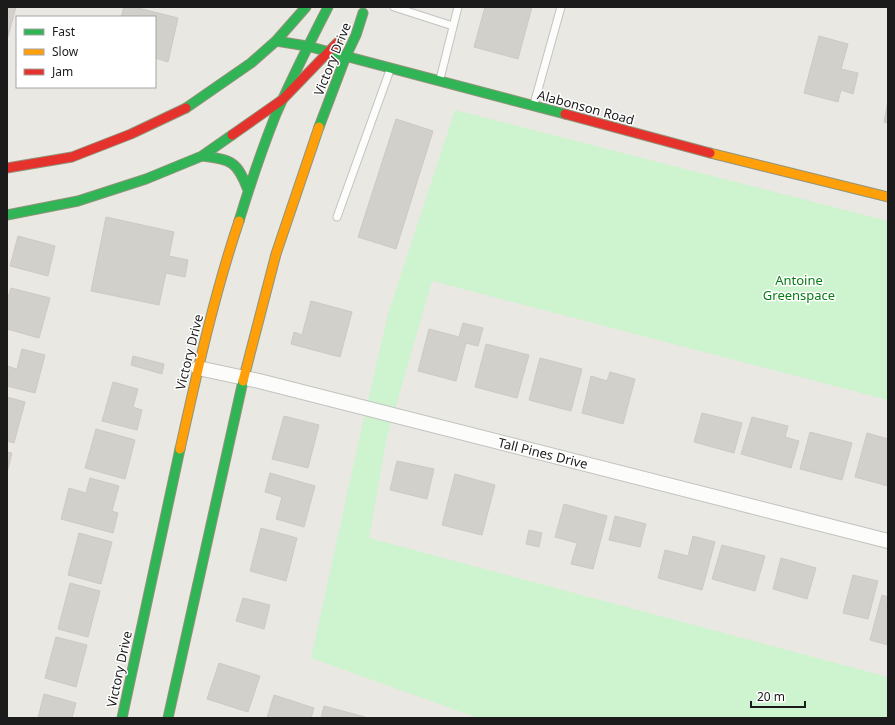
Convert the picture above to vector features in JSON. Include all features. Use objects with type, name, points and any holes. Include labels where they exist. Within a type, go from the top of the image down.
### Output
[{"type":"main road","points":[[7,168],[72,157],[131,134],[189,107],[251,63],[276,41],[306,7]]},
{"type":"main road","name":"Victory Drive","points":[[122,718],[198,368],[220,282],[248,190],[282,100],[307,46],[328,7]]},
{"type":"main road","points":[[7,215],[78,202],[146,179],[202,156],[282,100],[330,52],[365,10]]},
{"type":"main road","name":"Victory Drive","points":[[168,718],[244,377],[276,254],[315,139],[365,10]]},
{"type":"main road","name":"Alabonson Road","points":[[276,41],[307,46],[695,149],[888,197]]},
{"type":"main road","points":[[202,156],[227,159],[238,167],[243,174],[248,190]]},
{"type":"street","name":"Tall Pines Drive","points":[[198,368],[244,377],[888,541]]},
{"type":"lane","points":[[394,7],[453,26]]},
{"type":"lane","points":[[439,81],[458,7]]},
{"type":"lane","points":[[533,106],[561,7]]},
{"type":"lane","points":[[337,217],[390,68]]},
{"type":"green space","name":"Antoine Greenspace","points":[[455,110],[888,221],[888,400],[432,281],[387,437],[369,538],[888,677],[888,718],[478,718],[311,658],[388,314]]},
{"type":"building","points":[[7,7],[16,7],[7,40]]},
{"type":"building","points":[[124,7],[134,7],[178,18],[168,62],[156,58],[156,16],[121,16]]},
{"type":"building","points":[[485,7],[532,7],[518,59],[474,47]]},
{"type":"building","points":[[819,36],[848,44],[841,69],[858,73],[853,94],[841,90],[838,102],[804,93]]},
{"type":"building","points":[[888,101],[888,123],[884,122]]},
{"type":"building","points":[[396,119],[433,131],[396,249],[358,237]]},
{"type":"building","points":[[106,217],[174,232],[169,256],[188,260],[185,277],[166,273],[159,305],[91,291]]},
{"type":"building","points":[[18,236],[55,246],[48,276],[10,266]]},
{"type":"building","points":[[11,288],[50,298],[39,338],[7,329],[7,301]]},
{"type":"building","points":[[311,301],[352,312],[340,357],[291,344],[294,332],[302,335]]},
{"type":"building","points":[[463,323],[483,328],[478,346],[466,343],[456,381],[418,371],[429,329],[459,337]]},
{"type":"building","points":[[486,344],[529,355],[517,398],[475,387]]},
{"type":"building","points":[[22,349],[45,355],[35,393],[7,386],[7,366],[17,369]]},
{"type":"building","points":[[133,356],[164,364],[162,374],[131,365]]},
{"type":"building","points":[[540,358],[582,369],[571,411],[529,400]]},
{"type":"building","points":[[610,372],[635,379],[623,424],[582,413],[591,376],[607,381]]},
{"type":"building","points":[[113,382],[138,389],[133,407],[142,410],[137,430],[102,421]]},
{"type":"building","points":[[7,397],[25,402],[14,443],[7,441]]},
{"type":"building","points":[[702,413],[742,423],[734,453],[694,442]]},
{"type":"building","points":[[284,416],[319,425],[308,468],[272,459]]},
{"type":"building","points":[[752,417],[788,426],[785,437],[799,441],[791,468],[741,454]]},
{"type":"building","points":[[96,429],[135,440],[125,479],[85,468]]},
{"type":"building","points":[[810,432],[852,443],[842,480],[800,469]]},
{"type":"building","points":[[867,433],[888,439],[888,486],[855,477]]},
{"type":"building","points":[[7,452],[12,453],[7,473]]},
{"type":"building","points":[[397,461],[434,469],[427,499],[390,490]]},
{"type":"building","points":[[270,473],[315,486],[304,527],[276,519],[282,497],[265,492]]},
{"type":"building","points":[[455,474],[495,485],[482,535],[442,525]]},
{"type":"building","points":[[90,478],[119,486],[112,511],[118,513],[113,533],[61,519],[69,488],[86,493]]},
{"type":"building","points":[[564,504],[607,516],[593,569],[571,564],[577,543],[555,537]]},
{"type":"building","points":[[615,516],[646,524],[640,547],[609,540]]},
{"type":"building","points":[[261,528],[297,538],[286,581],[250,571]]},
{"type":"building","points":[[529,530],[542,533],[539,547],[526,544]]},
{"type":"building","points":[[79,533],[112,542],[101,584],[68,575]]},
{"type":"building","points":[[693,536],[715,542],[702,590],[658,578],[665,550],[688,556]]},
{"type":"building","points":[[722,545],[765,556],[755,591],[712,579]]},
{"type":"building","points":[[781,558],[816,568],[807,599],[773,589]]},
{"type":"building","points":[[853,575],[878,581],[868,619],[843,613]]},
{"type":"building","points":[[70,583],[100,591],[88,637],[58,629]]},
{"type":"building","points":[[882,595],[888,597],[888,645],[870,640]]},
{"type":"building","points":[[243,598],[270,605],[264,629],[236,621]]},
{"type":"building","points":[[56,637],[87,645],[76,687],[45,678]]},
{"type":"building","points":[[219,663],[260,676],[248,712],[207,699]]},
{"type":"building","points":[[44,694],[76,703],[72,718],[38,718]]},
{"type":"building","points":[[274,695],[314,708],[311,718],[267,718]]},
{"type":"building","points":[[324,706],[365,717],[365,718],[321,718]]},
{"type":"traffic: fast","points":[[186,108],[251,63],[276,41],[306,7]]},
{"type":"traffic: fast","points":[[239,221],[256,167],[276,114],[328,7]]},
{"type":"traffic: fast","points":[[319,127],[346,56],[356,35],[363,13]]},
{"type":"traffic: fast","points":[[276,41],[307,46],[565,114]]},
{"type":"traffic: fast","points":[[7,215],[78,201],[146,179],[202,156],[232,135]]},
{"type":"traffic: fast","points":[[202,156],[220,159],[232,164],[237,168],[248,190]]},
{"type":"traffic: fast","points":[[168,718],[243,381]]},
{"type":"traffic: fast","points":[[122,718],[180,449]]},
{"type":"traffic: slow","points":[[243,381],[276,254],[319,127]]},
{"type":"traffic: slow","points":[[710,153],[888,197]]},
{"type":"traffic: slow","points":[[180,449],[214,306],[239,221]]},
{"type":"traffic: jam","points":[[232,135],[282,100],[337,43]]},
{"type":"traffic: jam","points":[[7,168],[72,157],[131,134],[186,108]]},
{"type":"traffic: jam","points":[[565,114],[710,153]]}]
